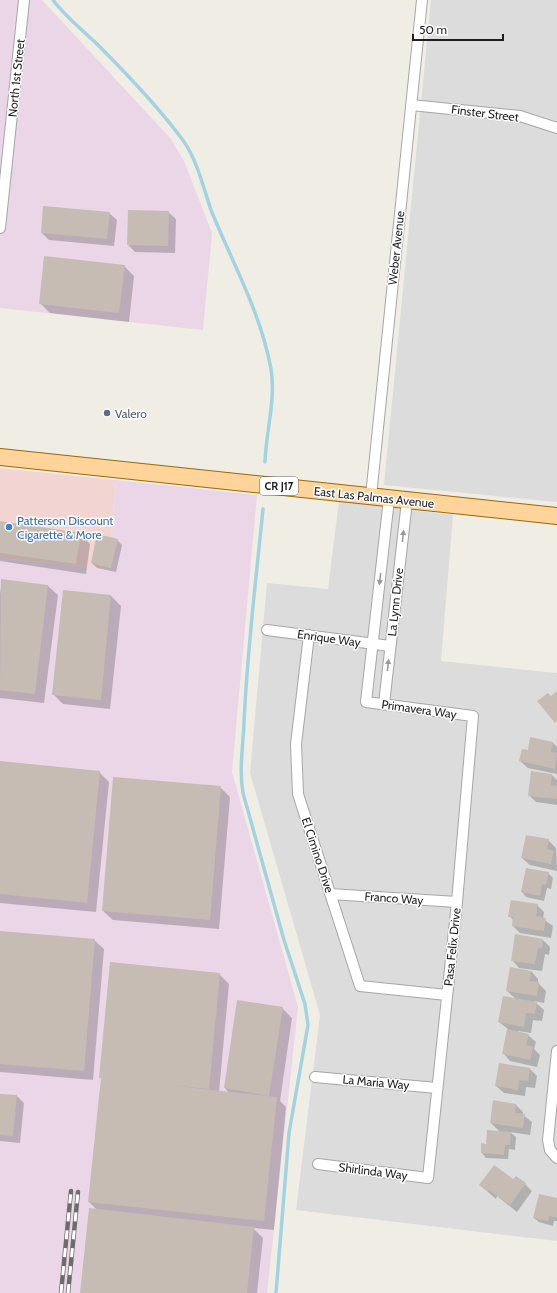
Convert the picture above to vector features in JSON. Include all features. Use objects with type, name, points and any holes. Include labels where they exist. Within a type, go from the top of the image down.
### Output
[{"type":"main road","name":"East Las Palmas Avenue","points":[[0,457],[557,516]]},
{"type":"street","name":"North 1st Street","points":[[0,228],[24,0]]},
{"type":"street","name":"Weber Avenue","points":[[371,496],[422,0]]},
{"type":"street","name":"Finster Street","points":[[411,105],[520,116],[557,128]]},
{"type":"street","name":"La Lynn Drive","points":[[366,702],[389,499]]},
{"type":"street","name":"La Lynn Drive","points":[[384,704],[407,501]]},
{"type":"street","name":"Enrique Way","points":[[267,630],[390,646]]},
{"type":"street","name":"El Cimino Drive","points":[[309,635],[296,744],[298,794],[360,986],[447,995]]},
{"type":"street","name":"Primavera Way","points":[[366,702],[473,716]]},
{"type":"street","name":"Pasa Felix Drive","points":[[428,1178],[457,902],[473,716]]},
{"type":"street","name":"Franco Way","points":[[330,894],[457,902]]},
{"type":"street","points":[[555,1156],[548,1140],[557,1051]]},
{"type":"street","name":"La Maria Way","points":[[316,1077],[437,1088]]},
{"type":"street","name":"Shirlinda Way","points":[[318,1164],[428,1178]]},
{"type":"shaded area","points":[[0,0],[42,0],[171,139],[184,161],[212,233],[203,330],[0,308]]},
{"type":"shaded area","points":[[431,0],[557,0],[557,502],[384,485]]},
{"type":"shaded area","points":[[0,468],[116,480],[108,569],[0,558]]},
{"type":"shaded area","points":[[116,480],[257,495],[232,772],[298,1007],[267,1293],[0,1293],[0,558],[108,569]]},
{"type":"shaded area","points":[[339,501],[453,515],[441,661],[557,673],[557,1241],[296,1210],[320,1015],[250,773],[267,583],[328,589]]},
{"type":"building","points":[[43,206],[110,212],[107,239],[41,233]]},
{"type":"building","points":[[128,210],[169,211],[168,246],[127,245]]},
{"type":"building","points":[[44,256],[125,265],[119,313],[39,304]]},
{"type":"building","points":[[0,521],[81,533],[76,564],[0,553]]},
{"type":"building","points":[[97,534],[118,539],[111,568],[91,563]]},
{"type":"building","points":[[1,579],[48,585],[35,694],[0,690]]},
{"type":"building","points":[[63,590],[111,595],[101,700],[52,695]]},
{"type":"building","points":[[557,691],[557,721],[555,723],[537,701],[548,693],[551,696]]},
{"type":"building","points":[[530,737],[553,742],[551,752],[557,753],[555,769],[519,761],[522,749],[528,750]]},
{"type":"building","points":[[0,761],[100,771],[87,903],[0,894]]},
{"type":"building","points":[[531,771],[552,774],[551,785],[557,786],[557,799],[528,796]]},
{"type":"building","points":[[113,777],[221,786],[210,920],[102,911]]},
{"type":"building","points":[[526,835],[549,839],[547,849],[554,851],[551,864],[521,858]]},
{"type":"building","points":[[526,868],[549,872],[546,885],[542,884],[540,896],[521,892]]},
{"type":"building","points":[[511,900],[538,904],[536,916],[546,918],[544,931],[512,926],[513,917],[508,917]]},
{"type":"building","points":[[0,931],[95,939],[84,1071],[0,1064]]},
{"type":"building","points":[[515,934],[543,939],[542,948],[538,948],[535,964],[511,961]]},
{"type":"building","points":[[110,962],[220,973],[209,1089],[158,1084],[277,1097],[264,1221],[88,1202],[101,1078],[99,1078]]},
{"type":"building","points":[[510,967],[531,971],[530,981],[539,982],[537,996],[506,991]]},
{"type":"building","points":[[503,996],[537,1002],[535,1014],[526,1013],[524,1027],[498,1022]]},
{"type":"building","points":[[237,1000],[283,1007],[269,1096],[224,1088]]},
{"type":"building","points":[[507,1029],[529,1034],[526,1045],[533,1047],[530,1060],[502,1054]]},
{"type":"building","points":[[499,1063],[530,1068],[528,1081],[519,1080],[518,1090],[495,1086]]},
{"type":"building","points":[[0,1094],[17,1095],[13,1136],[0,1135]]},
{"type":"building","points":[[493,1100],[516,1104],[515,1113],[525,1114],[523,1128],[490,1123]]},
{"type":"building","points":[[487,1130],[511,1132],[510,1145],[505,1145],[504,1155],[481,1153],[481,1143],[486,1144]]},
{"type":"building","points":[[494,1165],[513,1179],[516,1176],[526,1183],[510,1205],[489,1190],[488,1192],[479,1185]]},
{"type":"building","points":[[539,1194],[557,1198],[557,1218],[549,1216],[548,1221],[533,1218]]},
{"type":"building","points":[[89,1208],[254,1227],[247,1293],[80,1293]]},
{"type":"waterway","points":[[53,0],[149,99],[185,143],[195,162],[211,210],[253,308],[271,369],[272,404],[265,462]]},
{"type":"waterway","points":[[263,509],[247,669],[241,775],[243,793],[284,940],[305,1004],[308,1025],[289,1133],[276,1293]]},
{"type":"railway","points":[[61,1293],[71,1191]]},
{"type":"railway","points":[[68,1293],[78,1192]]},
{"type":"place","name":"Valero","points":[[107,413]]},
{"type":"place","name":"Patterson Discount Cigarette & More","points":[[9,527]]}]
